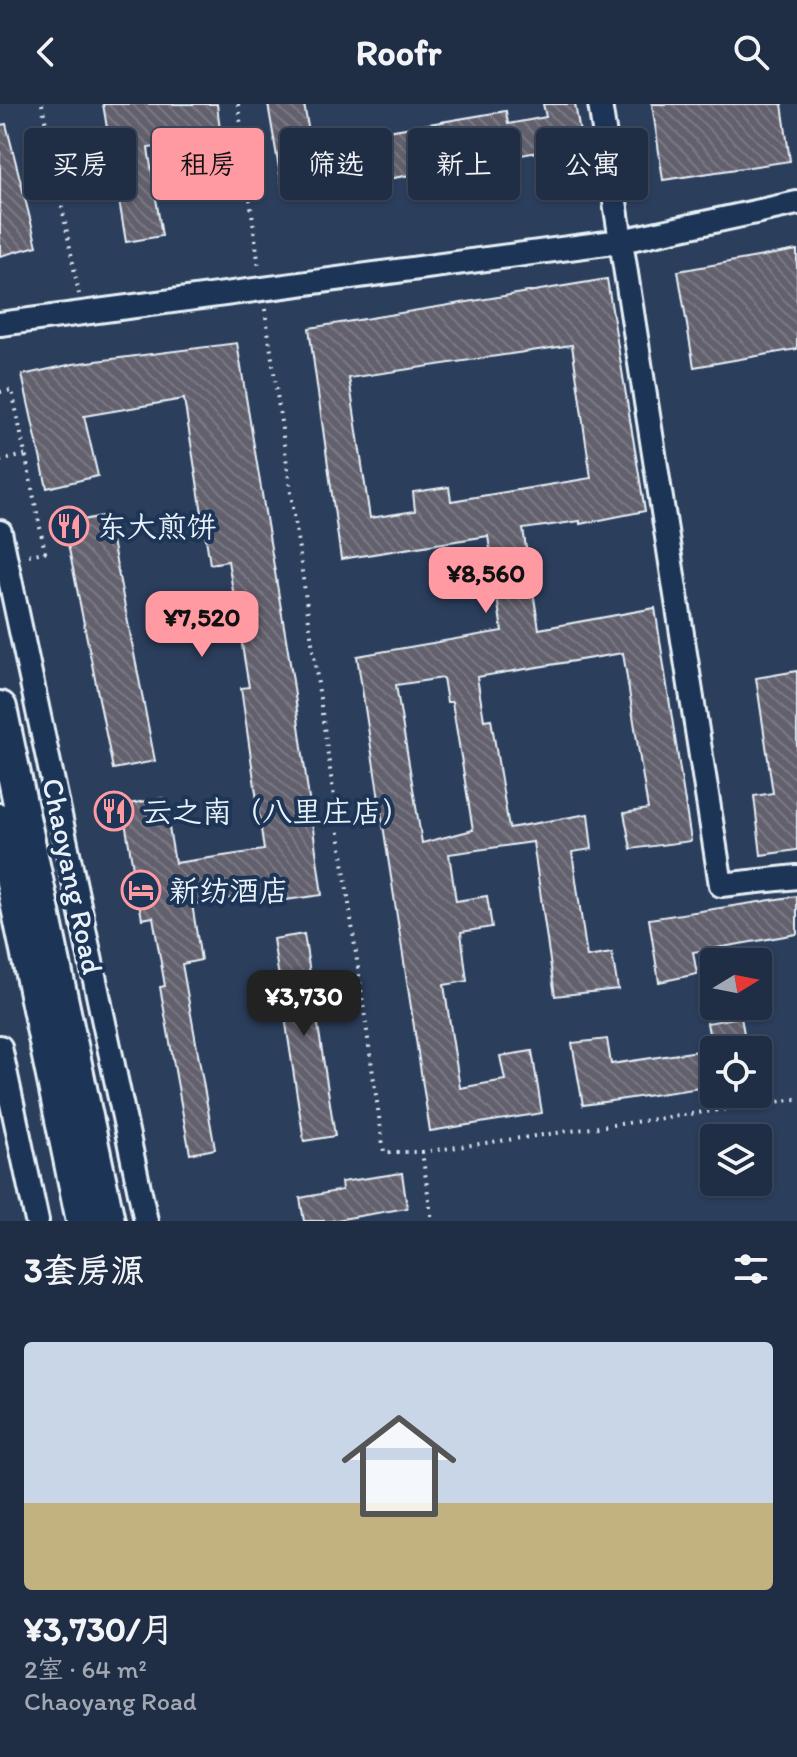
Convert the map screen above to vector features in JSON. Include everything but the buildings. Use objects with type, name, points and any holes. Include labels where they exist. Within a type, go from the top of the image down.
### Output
[{"type":"highway","name":"Chaoyang Road","points":[[0,708],[108,1221]]},
{"type":"highway","name":"Chaoyang Road","points":[[0,820],[83,1221]]},
{"type":"street","points":[[600,104],[721,885],[797,877]]},
{"type":"street","points":[[0,324],[621,241],[797,203]]},
{"type":"street","name":"Chaoyang Road","points":[[0,532],[146,1221]]},
{"type":"street","points":[[0,1047],[37,1221]]},
{"type":"path","points":[[42,104],[82,313]]},
{"type":"path","points":[[238,104],[384,1152],[422,1152],[797,1099]]},
{"type":"path","points":[[0,392],[12,390],[45,552]]},
{"type":"path","points":[[0,461],[25,455]]},
{"type":"path","points":[[422,1152],[432,1221]]},
{"type":"place","name":"东大煎饼","points":[[69,526]]},
{"type":"place","name":"云之南（八里庄店）","points":[[114,811]]},
{"type":"place","name":"新纺酒店","points":[[141,890]]}]
